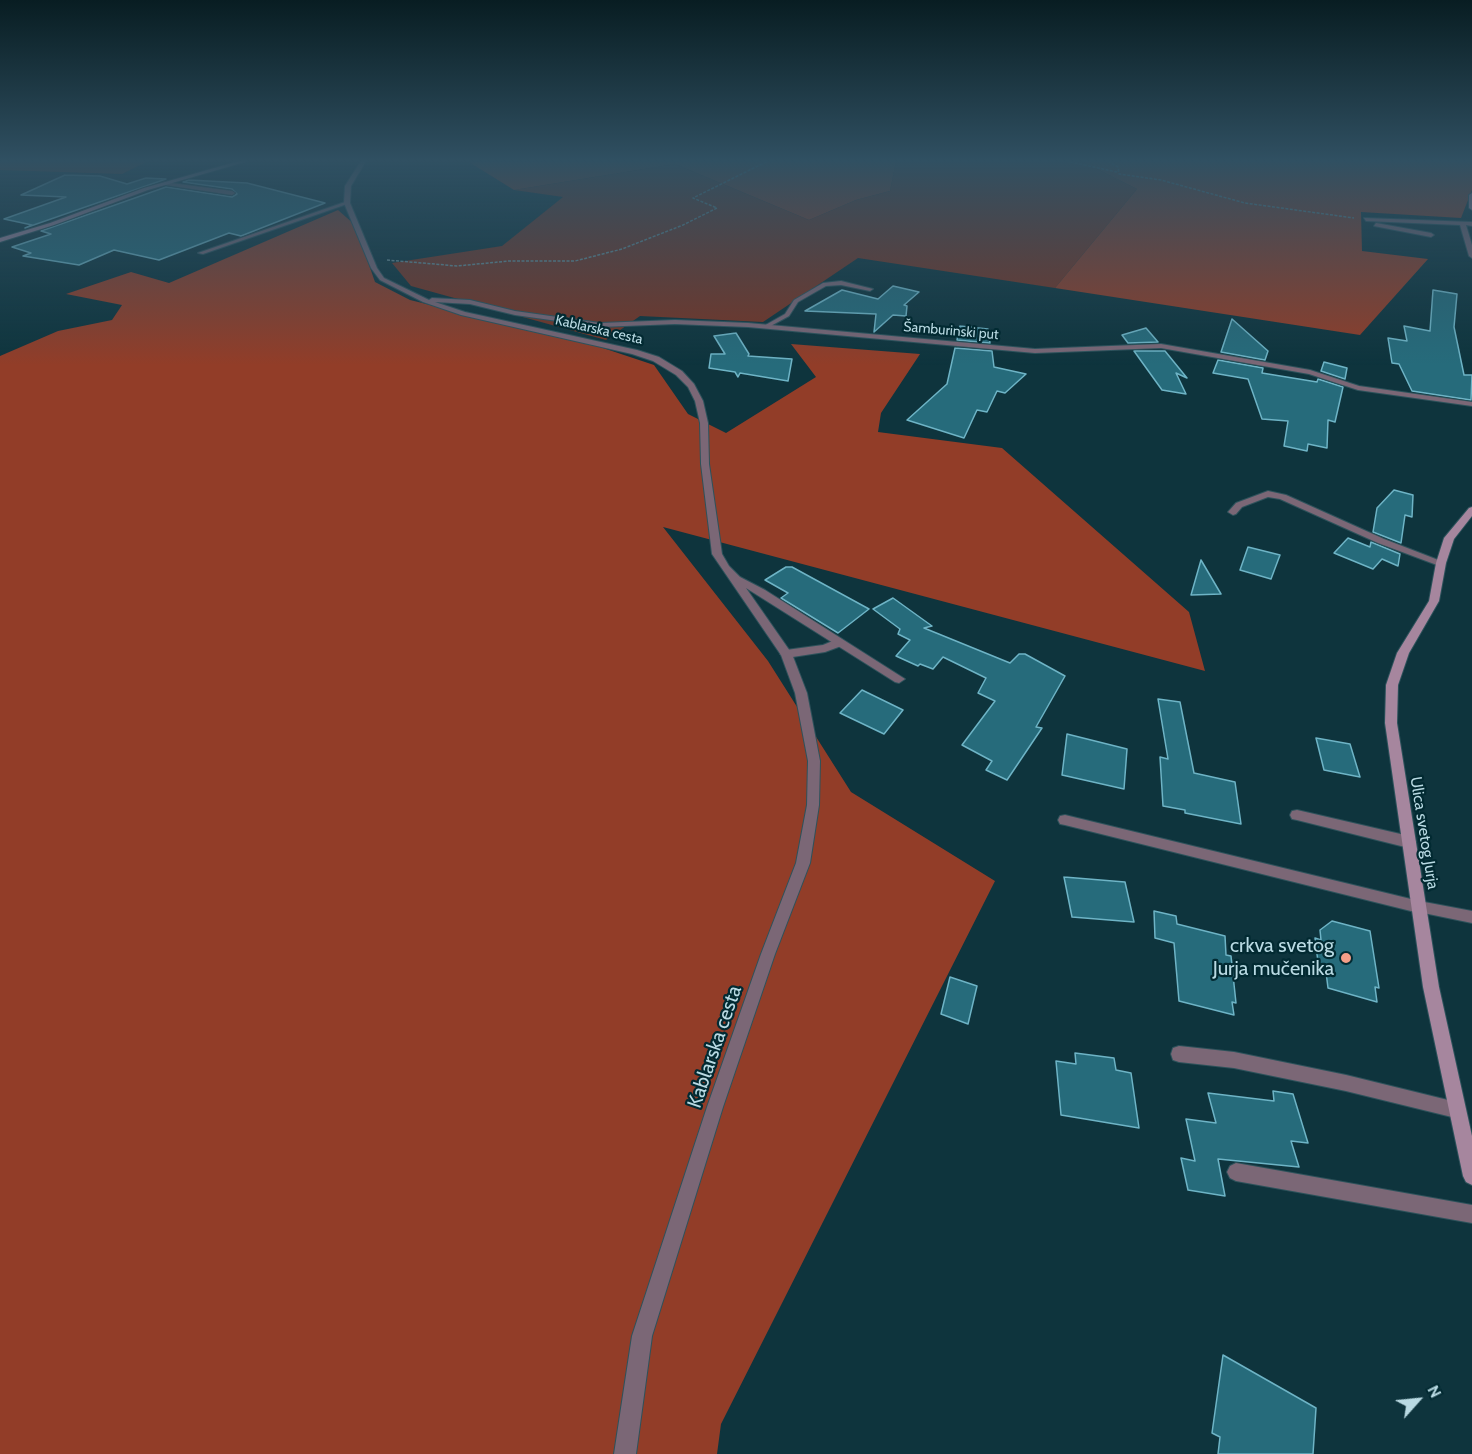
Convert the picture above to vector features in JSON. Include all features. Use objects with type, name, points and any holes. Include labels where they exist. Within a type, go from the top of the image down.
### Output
[{"type":"main road","points":[[0,240],[32,229]]},
{"type":"main road","name":"Ulica svetog Jurja","points":[[1472,510],[1449,538],[1441,563],[1434,601],[1403,653],[1392,685],[1391,723],[1431,987],[1472,1176]]},
{"type":"street","points":[[201,253],[270,229]]},
{"type":"street","name":"Kablarska cesta","points":[[358,229],[382,279],[425,301],[463,314],[634,352],[656,359],[679,373],[691,386],[699,401],[704,423],[705,464],[717,554],[724,568],[736,579],[761,592],[899,679]]},
{"type":"street","points":[[1390,229],[1431,235]]},
{"type":"street","points":[[1464,229],[1472,256]]},
{"type":"street","points":[[765,327],[787,315],[796,301],[825,284],[841,283],[870,289]]},
{"type":"street","name":"Šamburinski put","points":[[425,301],[449,299],[471,302],[515,313],[600,325],[675,322],[765,327],[1035,351],[1161,346],[1310,372],[1358,388],[1472,404]]},
{"type":"street","points":[[1233,512],[1239,505],[1268,494],[1283,497],[1381,541],[1441,563]]},
{"type":"street","name":"Kablarska cesta","points":[[625,1454],[642,1336],[715,1107],[768,954],[803,863],[813,805],[814,760],[801,693],[786,654],[747,600],[736,579]]},
{"type":"street","points":[[786,654],[825,648],[840,642]]},
{"type":"street","points":[[1297,815],[1409,842]]},
{"type":"street","points":[[1065,820],[1419,907],[1472,917]]},
{"type":"street","points":[[1179,1054],[1234,1060],[1290,1071],[1456,1110]]},
{"type":"street","points":[[1236,1172],[1472,1214]]},
{"type":"path","points":[[372,261],[393,259],[425,265],[457,266],[509,261],[575,261],[622,249],[673,229]]},
{"type":"shaded area","points":[[294,229],[356,229],[375,282],[410,300],[597,346],[654,365],[688,414],[726,433],[816,377],[791,344],[920,354],[881,413],[878,432],[1002,448],[1189,612],[1205,671],[663,527],[768,661],[851,792],[995,881],[721,1424],[717,1454],[0,1454],[0,356],[58,331],[112,320],[122,305],[66,294],[131,272],[169,283]]},
{"type":"shaded area","points":[[523,229],[1104,229],[1055,288],[858,258],[763,322],[640,316],[606,340],[411,286],[392,263],[502,246]]},
{"type":"shaded area","points":[[1104,229],[1361,229],[1362,251],[1428,259],[1360,335],[1055,288]]},
{"type":"building","points":[[47,229],[259,229],[241,236],[229,233],[159,260],[114,250],[79,265],[23,256],[31,253],[12,247],[51,234],[41,231]]},
{"type":"building","points":[[893,286],[919,292],[904,305],[907,306],[906,316],[893,315],[874,332],[876,314],[805,311],[842,290],[878,299]]},
{"type":"building","points":[[1433,290],[1457,294],[1454,327],[1464,375],[1472,375],[1471,400],[1412,391],[1399,364],[1392,363],[1388,338],[1407,341],[1404,326],[1430,331]]},
{"type":"building","points":[[1232,319],[1268,351],[1265,360],[1221,352]]},
{"type":"building","points":[[960,326],[988,329],[990,343],[957,340]]},
{"type":"building","points":[[1146,328],[1158,342],[1128,343],[1122,335]]},
{"type":"building","points":[[736,333],[749,354],[748,356],[792,359],[788,381],[740,373],[738,377],[735,372],[709,368],[711,354],[725,354],[714,336]]},
{"type":"building","points":[[955,348],[992,351],[994,367],[1026,374],[1005,393],[997,391],[987,412],[977,410],[964,438],[907,420],[947,384]]},
{"type":"building","points":[[1134,351],[1165,351],[1187,378],[1176,373],[1186,394],[1162,390]]},
{"type":"building","points":[[1218,360],[1263,368],[1262,373],[1317,382],[1318,379],[1343,387],[1335,422],[1328,420],[1327,448],[1308,444],[1307,451],[1284,446],[1288,421],[1262,419],[1248,379],[1213,373]]},
{"type":"building","points":[[1324,362],[1347,368],[1345,379],[1321,371]]},
{"type":"building","points":[[1394,490],[1413,495],[1412,517],[1405,515],[1401,543],[1373,532],[1377,508]]},
{"type":"building","points":[[1348,538],[1370,547],[1371,542],[1400,554],[1398,566],[1382,559],[1373,569],[1334,553]]},
{"type":"building","points":[[1248,547],[1280,555],[1271,579],[1240,570]]},
{"type":"building","points":[[1201,560],[1221,594],[1191,595]]},
{"type":"building","points":[[786,567],[792,567],[869,609],[838,633],[781,598],[788,593],[765,580]]},
{"type":"building","points":[[893,598],[932,626],[924,628],[1010,663],[1019,654],[1025,654],[1065,676],[1036,727],[1042,728],[1007,780],[986,770],[992,761],[962,745],[995,701],[978,693],[986,678],[943,657],[933,669],[920,664],[918,666],[896,656],[910,640],[898,634],[900,629],[873,609]]},
{"type":"building","points":[[862,690],[903,710],[884,734],[840,713]]},
{"type":"building","points":[[1158,699],[1180,702],[1194,773],[1235,782],[1241,824],[1185,813],[1185,810],[1163,806],[1160,757],[1168,759]]},
{"type":"building","points":[[1067,734],[1127,749],[1124,789],[1062,775]]},
{"type":"building","points":[[1316,738],[1350,744],[1360,777],[1324,770]]},
{"type":"building","points":[[1064,877],[1125,882],[1134,922],[1072,917]]},
{"type":"building","points":[[1154,911],[1176,916],[1177,924],[1225,936],[1226,955],[1231,956],[1236,1003],[1232,1002],[1234,1015],[1179,1001],[1174,943],[1155,938]]},
{"type":"building","name":"crkva svetog Jurja mučenika","points":[[1332,921],[1370,931],[1379,988],[1375,987],[1377,1002],[1328,988],[1326,972],[1319,970],[1315,938],[1321,940],[1320,930]]},
{"type":"building","points":[[950,977],[977,986],[968,1024],[941,1014]]},
{"type":"building","points":[[1075,1053],[1114,1058],[1116,1070],[1131,1073],[1139,1128],[1061,1115],[1056,1061],[1076,1064]]},
{"type":"building","points":[[1273,1091],[1293,1094],[1308,1143],[1291,1141],[1299,1167],[1218,1159],[1225,1196],[1188,1190],[1181,1158],[1195,1161],[1186,1119],[1216,1123],[1208,1093],[1274,1101]]},
{"type":"building","points":[[1223,1355],[1316,1408],[1313,1454],[1218,1454],[1220,1437],[1212,1433]]},
{"type":"place","name":"crkva svetog Jurja mučenika","points":[[1346,958]]}]
